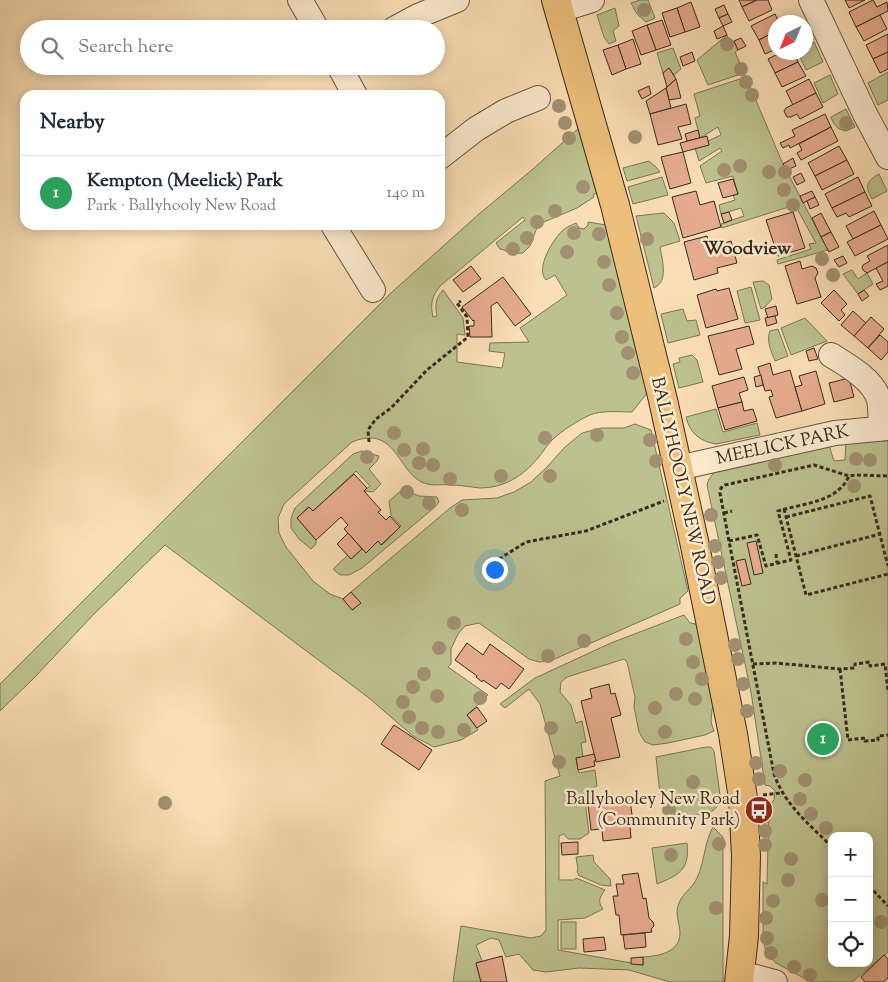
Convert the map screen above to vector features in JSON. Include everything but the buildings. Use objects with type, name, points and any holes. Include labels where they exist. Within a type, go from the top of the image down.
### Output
[{"type":"main road","name":"BALLYHOOLY NEW ROAD","points":[[558,5],[615,205],[663,400],[734,734],[743,798],[746,888],[740,978]]},
{"type":"street","points":[[300,0],[312,20]]},
{"type":"street","points":[[411,20],[457,0]]},
{"type":"street","points":[[558,5],[592,0]]},
{"type":"street","points":[[811,0],[865,114],[888,157]]},
{"type":"street","points":[[343,75],[352,90]]},
{"type":"street","points":[[445,153],[476,129],[506,111],[538,98]]},
{"type":"street","points":[[337,230],[373,290]]},
{"type":"street","points":[[831,355],[866,381],[873,389],[878,399],[885,428]]},
{"type":"street","name":"MEELICK PARK","points":[[678,468],[835,433],[885,428]]},
{"type":"street","points":[[740,978],[775,982]]},
{"type":"path","points":[[370,442],[368,430],[376,419],[391,408],[427,370],[468,337],[467,317],[457,304],[461,301]]},
{"type":"path","points":[[828,843],[782,793],[774,774],[720,493],[721,488],[725,485],[814,465],[849,476],[888,476]]},
{"type":"path","points":[[729,541],[757,534],[766,566],[790,560],[778,511],[832,495],[841,489],[849,476]]},
{"type":"path","points":[[786,517],[870,496],[888,566]]},
{"type":"path","points":[[488,566],[526,542],[586,532],[668,499]]},
{"type":"path","points":[[784,509],[806,595],[888,574]]},
{"type":"path","points":[[724,513],[732,511]]},
{"type":"path","points":[[796,556],[880,534]]},
{"type":"path","points":[[776,554],[778,563]]},
{"type":"path","points":[[753,664],[776,663],[840,669],[855,668],[855,664],[870,662],[870,666],[885,664],[888,691]]},
{"type":"path","points":[[840,669],[848,740],[865,738],[865,741],[878,740],[878,736],[888,735]]},
{"type":"path","points":[[775,794],[782,793]]},
{"type":"path","points":[[873,890],[888,906]]},
{"type":"green space","points":[[648,0],[655,18],[646,22],[637,14],[631,3]]},
{"type":"green space","points":[[615,8],[619,26],[613,31],[616,41],[609,44],[604,37],[597,15]]},
{"type":"green space","points":[[727,35],[730,43],[734,41],[738,50],[735,52],[744,73],[708,85],[697,60]]},
{"type":"green space","points":[[813,42],[823,62],[806,70],[801,60],[813,60]]},
{"type":"green space","points":[[673,48],[681,69],[674,75],[669,68],[663,73],[657,53]]},
{"type":"green space","points":[[888,72],[888,100],[878,105],[868,83]]},
{"type":"green space","points":[[830,75],[838,94],[823,103],[814,83]]},
{"type":"green space","points":[[746,77],[783,164],[828,250],[778,264],[777,260],[811,249],[809,244],[816,243],[795,205],[722,228],[721,224],[744,216],[741,208],[721,214],[719,205],[735,200],[733,195],[738,194],[733,176],[706,183],[700,166],[722,151],[720,148],[699,161],[695,148],[709,145],[708,141],[721,135],[718,127],[700,138],[695,118],[700,116],[694,94]]},
{"type":"green space","points":[[846,109],[855,127],[846,131],[836,126],[831,117]]},
{"type":"green space","points":[[580,127],[598,192],[593,195],[594,197],[577,208],[544,222],[536,230],[530,246],[523,253],[511,254],[500,249],[496,243],[525,220],[523,217],[440,286],[432,300],[433,317],[437,316],[436,302],[443,290],[463,318],[465,335],[457,334],[457,362],[502,368],[505,353],[489,351],[490,343],[529,342],[520,328],[567,295],[555,275],[546,280],[543,275],[546,254],[558,235],[567,227],[576,223],[579,228],[584,229],[588,222],[606,225],[648,392],[632,412],[600,412],[575,423],[552,440],[526,470],[512,480],[497,486],[480,488],[427,484],[417,479],[396,453],[379,439],[367,438],[352,442],[284,504],[278,518],[279,533],[286,547],[313,581],[330,594],[343,599],[353,610],[360,603],[351,592],[462,500],[497,498],[514,492],[531,482],[565,447],[582,433],[601,428],[624,428],[635,424],[651,430],[688,591],[680,598],[680,604],[550,661],[539,662],[529,659],[479,623],[465,626],[458,634],[451,649],[451,664],[448,667],[488,695],[467,715],[478,730],[461,740],[434,747],[413,736],[369,698],[165,545],[93,615],[0,711],[0,684],[392,292]]},
{"type":"green space","points":[[649,161],[660,172],[627,181],[623,168]]},
{"type":"green space","points":[[879,174],[887,191],[872,199],[868,191],[868,185],[871,179]]},
{"type":"green space","points":[[662,177],[668,195],[633,204],[628,187]]},
{"type":"green space","points":[[664,213],[674,223],[680,241],[660,247],[663,275],[659,285],[654,288],[636,216]]},
{"type":"green space","points":[[852,270],[858,279],[867,273],[873,284],[858,294],[843,274]]},
{"type":"green space","points":[[763,281],[769,285],[772,299],[761,309],[753,282]]},
{"type":"green space","points":[[751,287],[760,320],[745,323],[737,291]]},
{"type":"green space","points":[[683,309],[687,321],[696,320],[700,335],[668,343],[661,314]]},
{"type":"green space","points":[[805,318],[827,341],[791,355],[781,328]]},
{"type":"green space","points":[[778,329],[788,356],[775,361],[769,346],[769,338],[770,331]]},
{"type":"green space","points":[[692,355],[697,360],[703,382],[679,388],[673,364],[680,362],[679,358]]},
{"type":"green space","points":[[716,409],[723,432],[757,423],[760,435],[716,444],[705,441],[693,432],[686,417]]},
{"type":"green space","points":[[846,441],[888,441],[888,952],[873,964],[873,832],[828,832],[828,967],[870,967],[852,982],[811,982],[776,963],[766,952],[763,939],[763,882],[767,884],[769,805],[774,800],[775,791],[770,786],[765,785],[751,692],[707,485],[717,469],[829,445],[834,461],[845,460]]},
{"type":"green space","points":[[362,451],[379,456],[369,469],[381,484],[373,492],[364,491],[370,486],[356,471],[313,511],[308,507],[297,518],[316,540],[316,544],[311,549],[299,539],[291,528],[291,518],[295,508],[353,454]]},
{"type":"green space","points":[[403,489],[419,496],[437,497],[439,502],[362,568],[349,575],[340,575],[334,568],[348,555],[351,559],[362,549],[366,552],[378,541],[382,545],[401,526],[391,515],[389,501]]},
{"type":"green space","points":[[684,615],[690,623],[700,625],[717,707],[712,709],[711,722],[714,731],[705,735],[668,743],[653,745],[645,742],[639,732],[634,707],[635,697],[627,662],[624,659],[567,677],[561,682],[560,692],[571,705],[576,723],[582,721],[586,742],[581,743],[583,757],[576,759],[579,773],[595,770],[597,786],[584,792],[589,833],[580,839],[568,839],[564,834],[559,836],[559,880],[574,880],[576,878],[605,890],[600,899],[603,909],[585,918],[558,920],[558,950],[643,965],[643,957],[655,956],[672,949],[679,940],[680,933],[677,913],[678,906],[697,878],[713,827],[723,837],[723,982],[670,982],[629,970],[579,968],[546,972],[533,970],[519,954],[506,957],[499,940],[491,938],[476,945],[482,961],[476,963],[481,982],[453,982],[461,926],[531,938],[541,936],[546,930],[545,781],[560,776],[540,704],[529,689],[505,708],[500,704],[535,678],[611,643]]},
{"type":"green space","points":[[711,747],[714,751],[721,802],[708,813],[681,815],[665,812],[660,794],[656,757]]},
{"type":"green space","points":[[687,843],[687,860],[685,865],[677,874],[657,884],[652,848]]},
{"type":"green space","points":[[593,855],[594,862],[610,879],[611,886],[601,885],[578,875],[576,857]]},
{"type":"green space","points":[[561,922],[576,922],[576,949],[561,949]]},
{"type":"place","name":"Kempton (Meelick) Park","points":[[823,739]]},
{"type":"place","name":"Ballyhooley New Road (Community Park)","points":[[759,810]]},
{"type":"district","name":"Woodview","points":[[747,249]]}]
